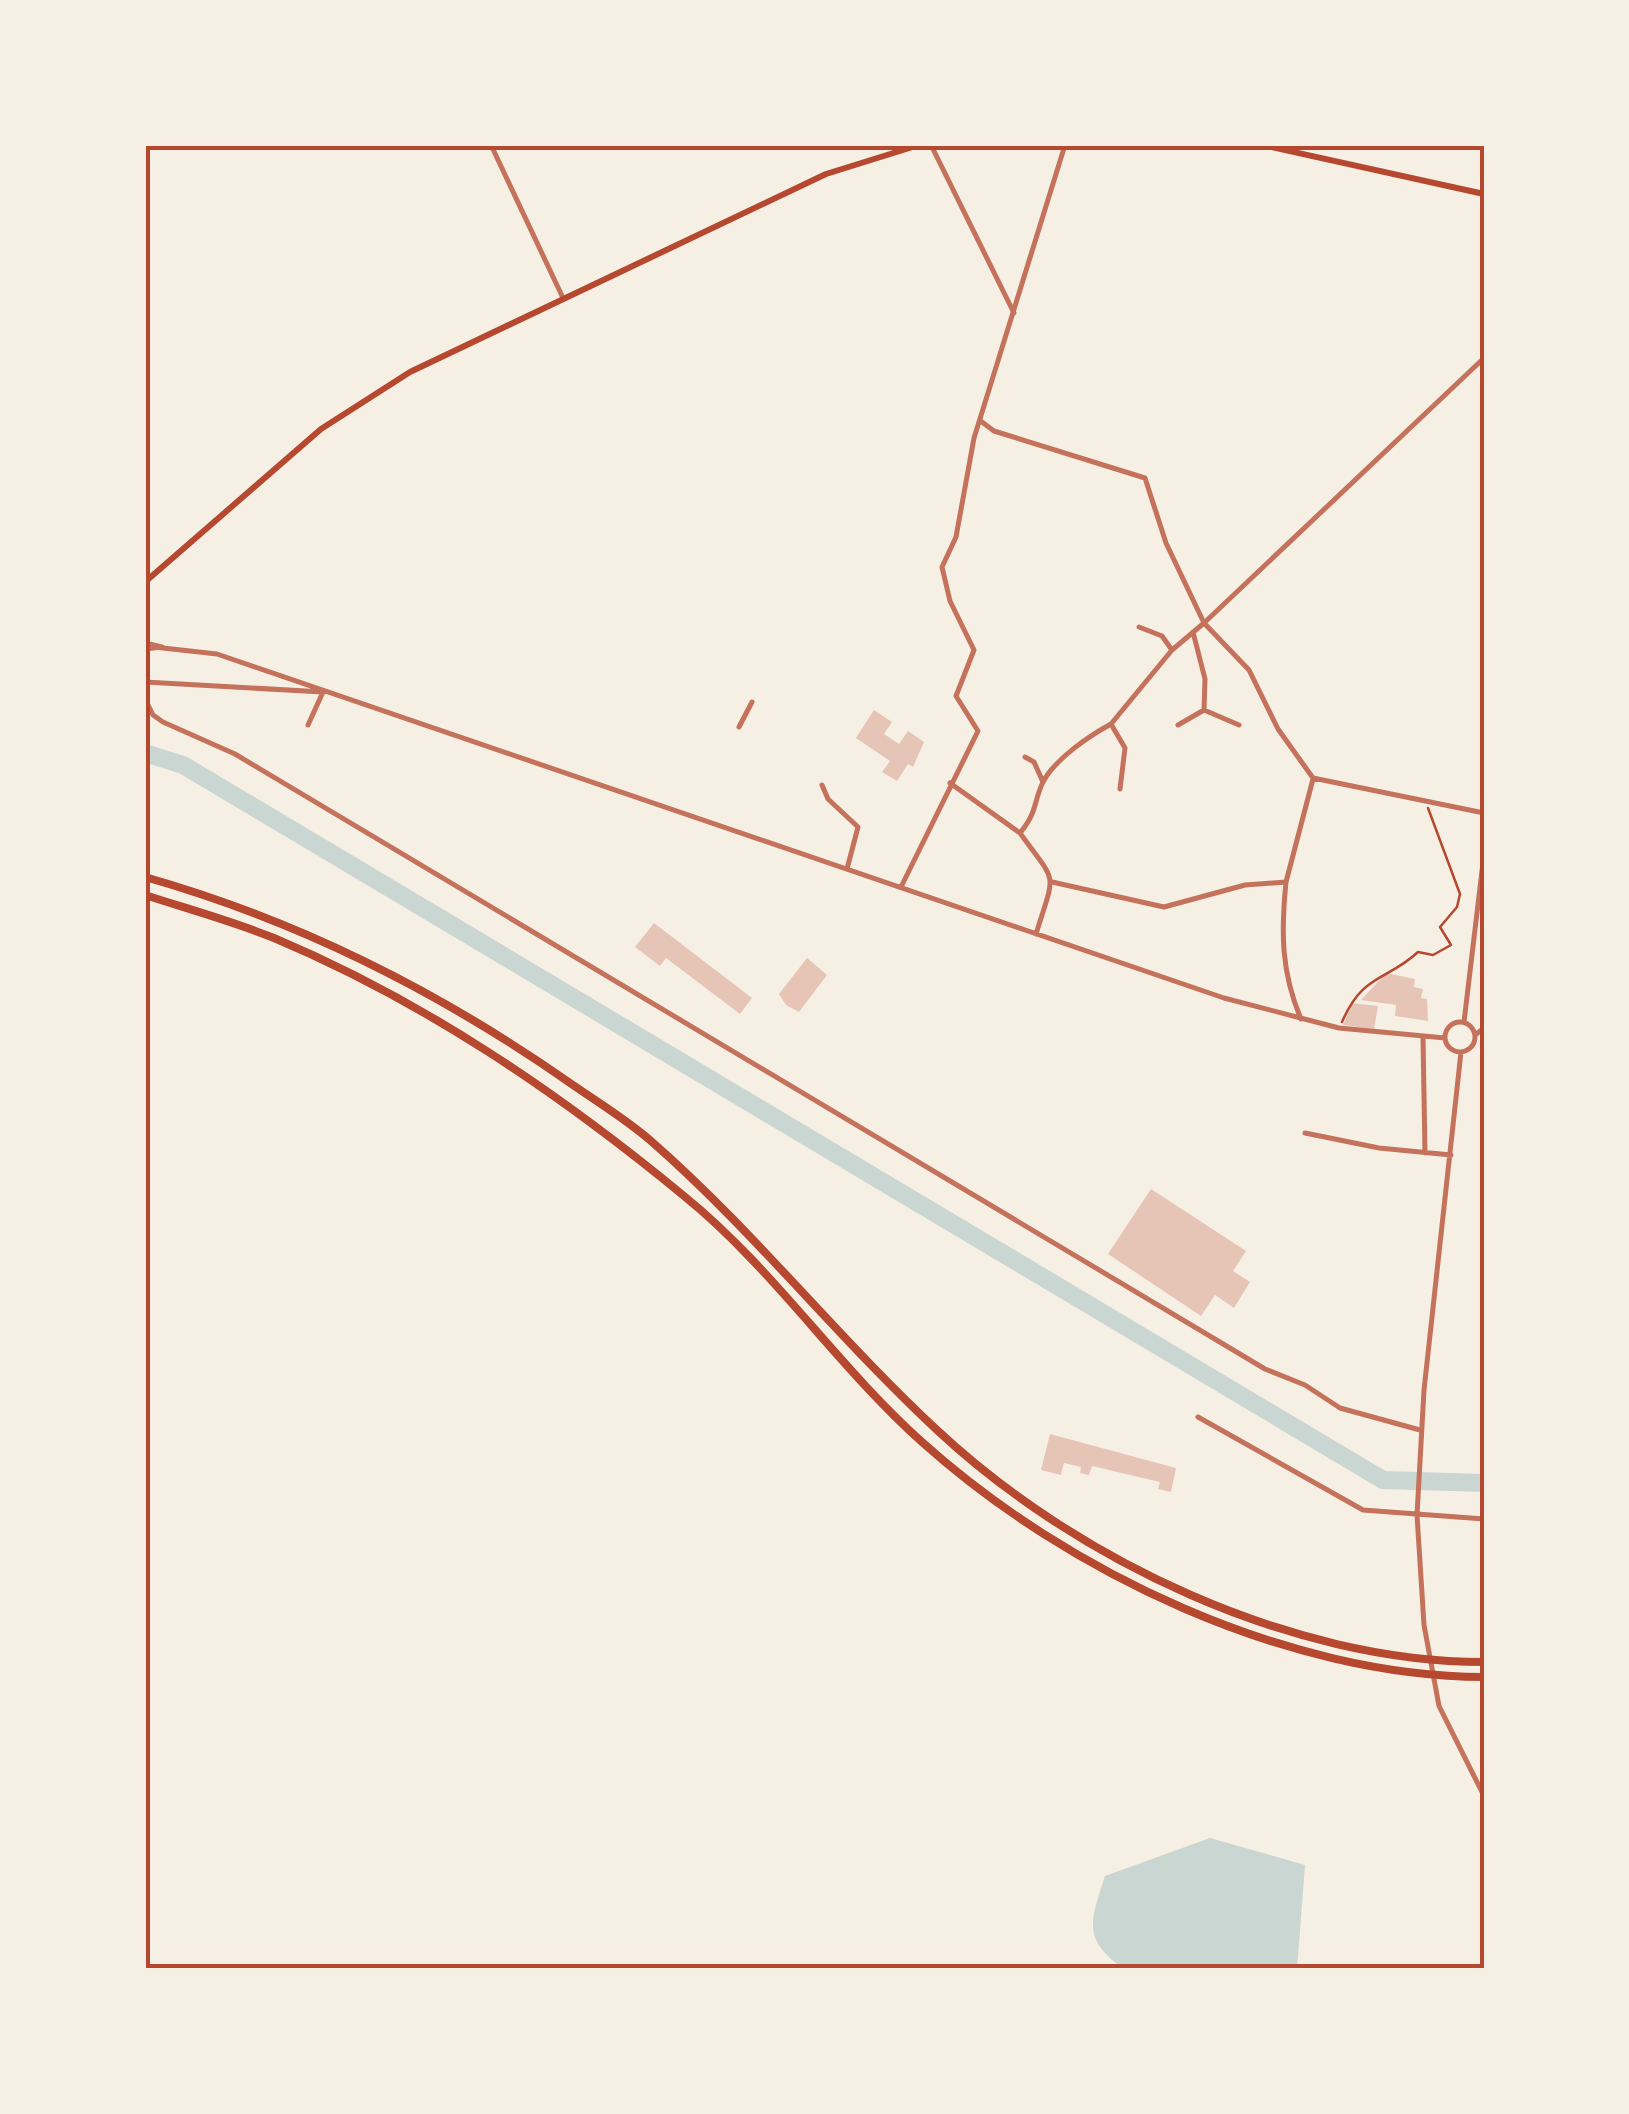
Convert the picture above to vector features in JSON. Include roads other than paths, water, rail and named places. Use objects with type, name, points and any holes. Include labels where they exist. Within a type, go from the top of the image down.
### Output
[{"type":"highway","points":[[145,877],[207,895],[368,960],[509,1040],[649,1139],[936,1428],[991,1477],[1096,1547],[1215,1604],[1367,1648],[1484,1662]]},
{"type":"highway","points":[[145,895],[268,936],[370,982],[432,1016],[574,1108],[688,1198],[749,1256],[921,1441],[1045,1535],[1095,1566],[1204,1618],[1366,1666],[1429,1676],[1482,1677]]},
{"type":"main road","points":[[146,582],[321,430],[410,372],[826,174],[919,145]]},
{"type":"main road","points":[[1262,145],[1484,194]]},
{"type":"street","points":[[492,145],[564,301]]},
{"type":"street","points":[[931,145],[1014,313]]},
{"type":"street","points":[[900,888],[978,731],[956,696],[974,650],[950,601],[942,567],[956,538],[966,475],[1065,145]]},
{"type":"street","points":[[1020,833],[1035,814],[1043,782],[1095,733],[1111,724],[1172,650],[1484,358]]},
{"type":"street","points":[[982,422],[994,431],[1145,478],[1166,543],[1204,622],[1249,670],[1269,713],[1313,778],[1484,813]]},
{"type":"street","points":[[1139,627],[1162,636],[1172,650]]},
{"type":"street","points":[[1194,632],[1205,679],[1204,710]]},
{"type":"street","points":[[145,646],[217,654],[1036,935],[1301,1019],[1339,1028],[1444,1038]]},
{"type":"street","points":[[145,682],[323,692]]},
{"type":"street","points":[[308,725],[323,692]]},
{"type":"street","points":[[145,699],[152,715],[163,722],[250,763],[1265,1369],[1305,1385],[1340,1408],[1421,1434]]},
{"type":"street","points":[[739,727],[752,702]]},
{"type":"street","points":[[1178,725],[1204,710]]},
{"type":"street","points":[[1204,710],[1239,725]]},
{"type":"street","points":[[1111,724],[1126,748],[1120,789]]},
{"type":"street","points":[[1025,757],[1034,762],[1043,782]]},
{"type":"street","points":[[1301,1019],[1288,989],[1280,939],[1286,882],[1313,778]]},
{"type":"street","points":[[950,783],[1020,833],[1050,867],[1052,882],[1036,935]]},
{"type":"street","points":[[822,785],[828,799],[858,826],[846,870]]},
{"type":"street","points":[[1475,1035],[1464,1022],[1484,854]]},
{"type":"street","points":[[1052,882],[1164,908],[1244,885],[1286,882]]},
{"type":"street","points":[[1444,1038],[1452,1024],[1464,1022]]},
{"type":"street","points":[[1444,1038],[1450,1049],[1462,1052],[1473,1045],[1475,1035],[1484,1028]]},
{"type":"street","points":[[1423,1038],[1425,1153]]},
{"type":"street","points":[[1462,1052],[1421,1434],[1417,1515],[1424,1625],[1439,1706],[1484,1796]]},
{"type":"street","points":[[1305,1133],[1451,1155]]},
{"type":"street","points":[[1198,1416],[1345,1502],[1378,1513],[1484,1519]]},
{"type":"waterway","points":[[145,753],[183,765],[1383,1480],[1484,1483]]}]
